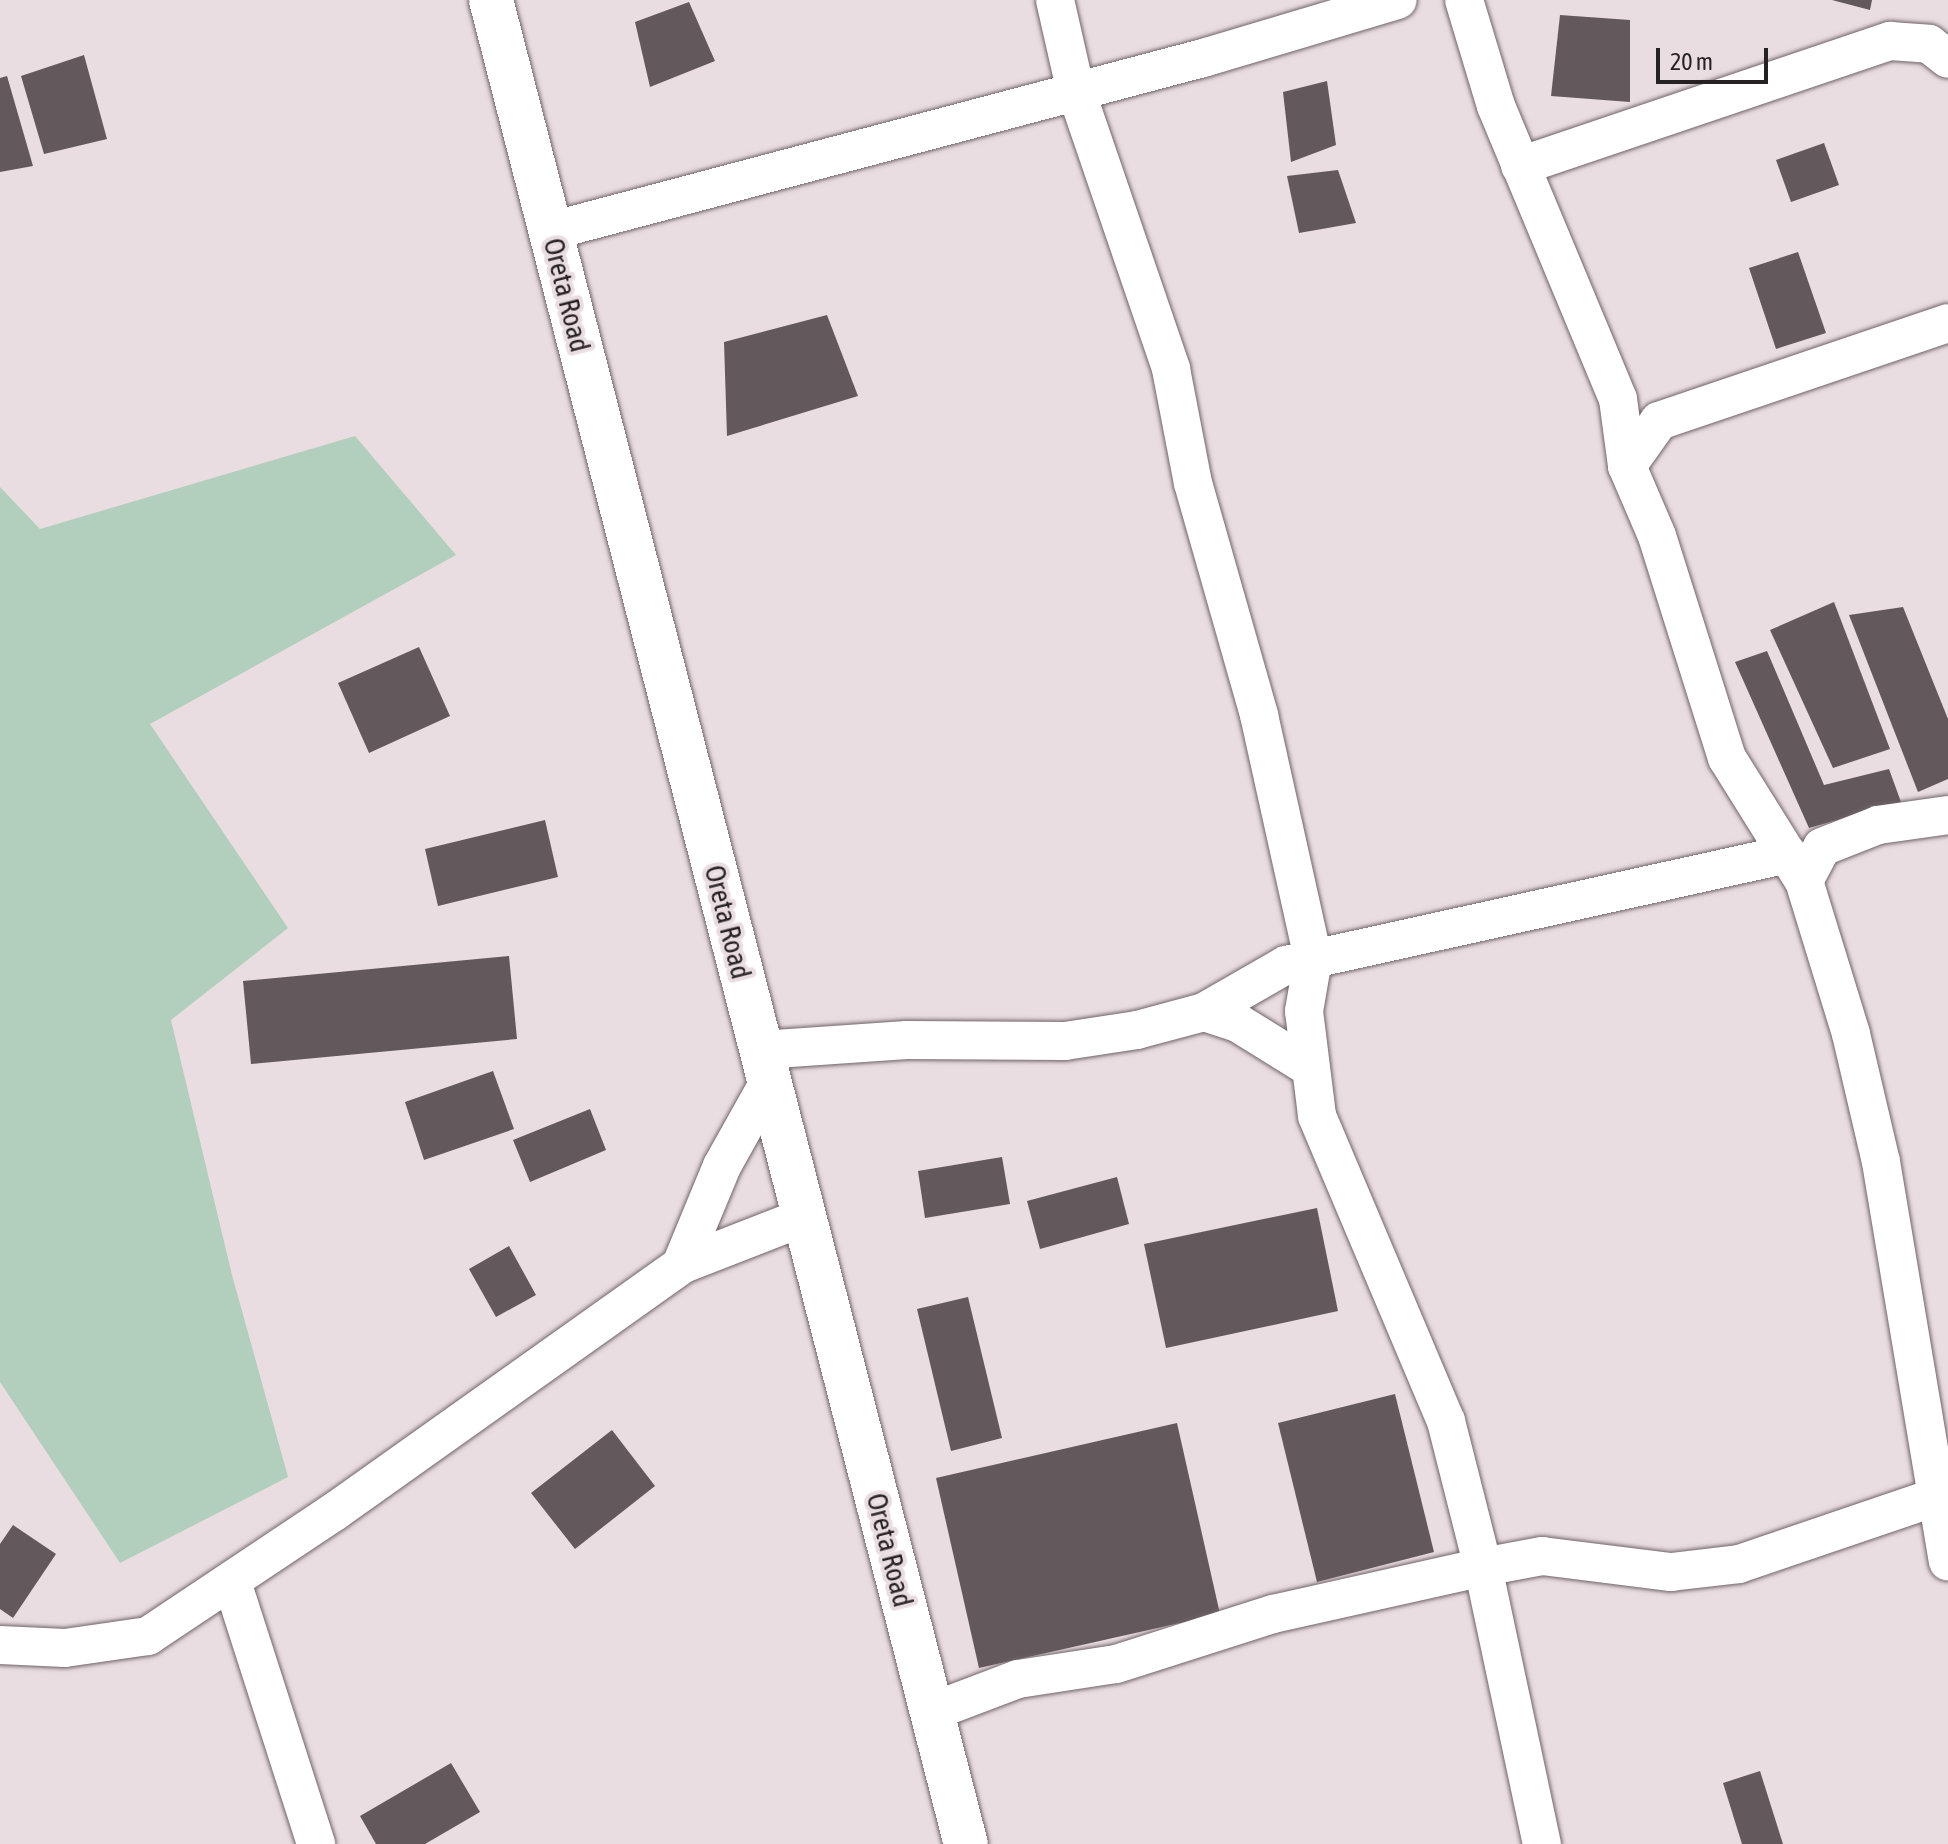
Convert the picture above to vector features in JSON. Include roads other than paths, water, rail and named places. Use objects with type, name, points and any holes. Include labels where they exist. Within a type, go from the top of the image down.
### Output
[{"type":"street","name":"Oreta Road","points":[[491,0],[966,1844]]},
{"type":"street","points":[[1055,0],[1075,88],[1171,369],[1193,483],[1259,715],[1313,959],[1304,1011],[1317,1116],[1337,1171],[1446,1421],[1483,1567],[1542,1844]]},
{"type":"street","points":[[551,231],[1075,88],[1203,58],[1398,0]]},
{"type":"street","points":[[1464,0],[1520,166],[1618,399],[1627,466],[1657,536],[1727,758],[1758,814],[1798,854],[1851,1034],[1881,1162],[1941,1495],[1948,1561]]},
{"type":"street","points":[[1520,166],[1890,41],[1929,44],[1948,59]]},
{"type":"street","points":[[1627,466],[1659,421],[1948,323]]},
{"type":"street","points":[[1618,399],[1659,421]]},
{"type":"street","points":[[681,1265],[765,1066],[907,1040],[1065,1041],[1137,1030],[1204,1012],[1286,965],[1798,854],[1878,825],[1948,815]]},
{"type":"street","points":[[1204,1012],[1238,1023],[1309,1067]]},
{"type":"street","points":[[0,1645],[65,1648],[148,1636],[232,1582],[681,1265],[804,1217]]},
{"type":"street","points":[[931,1712],[1018,1679],[1116,1664],[1273,1614],[1483,1567],[1542,1556],[1671,1572],[1739,1564],[1941,1495]]},
{"type":"street","points":[[232,1582],[316,1844]]}]
